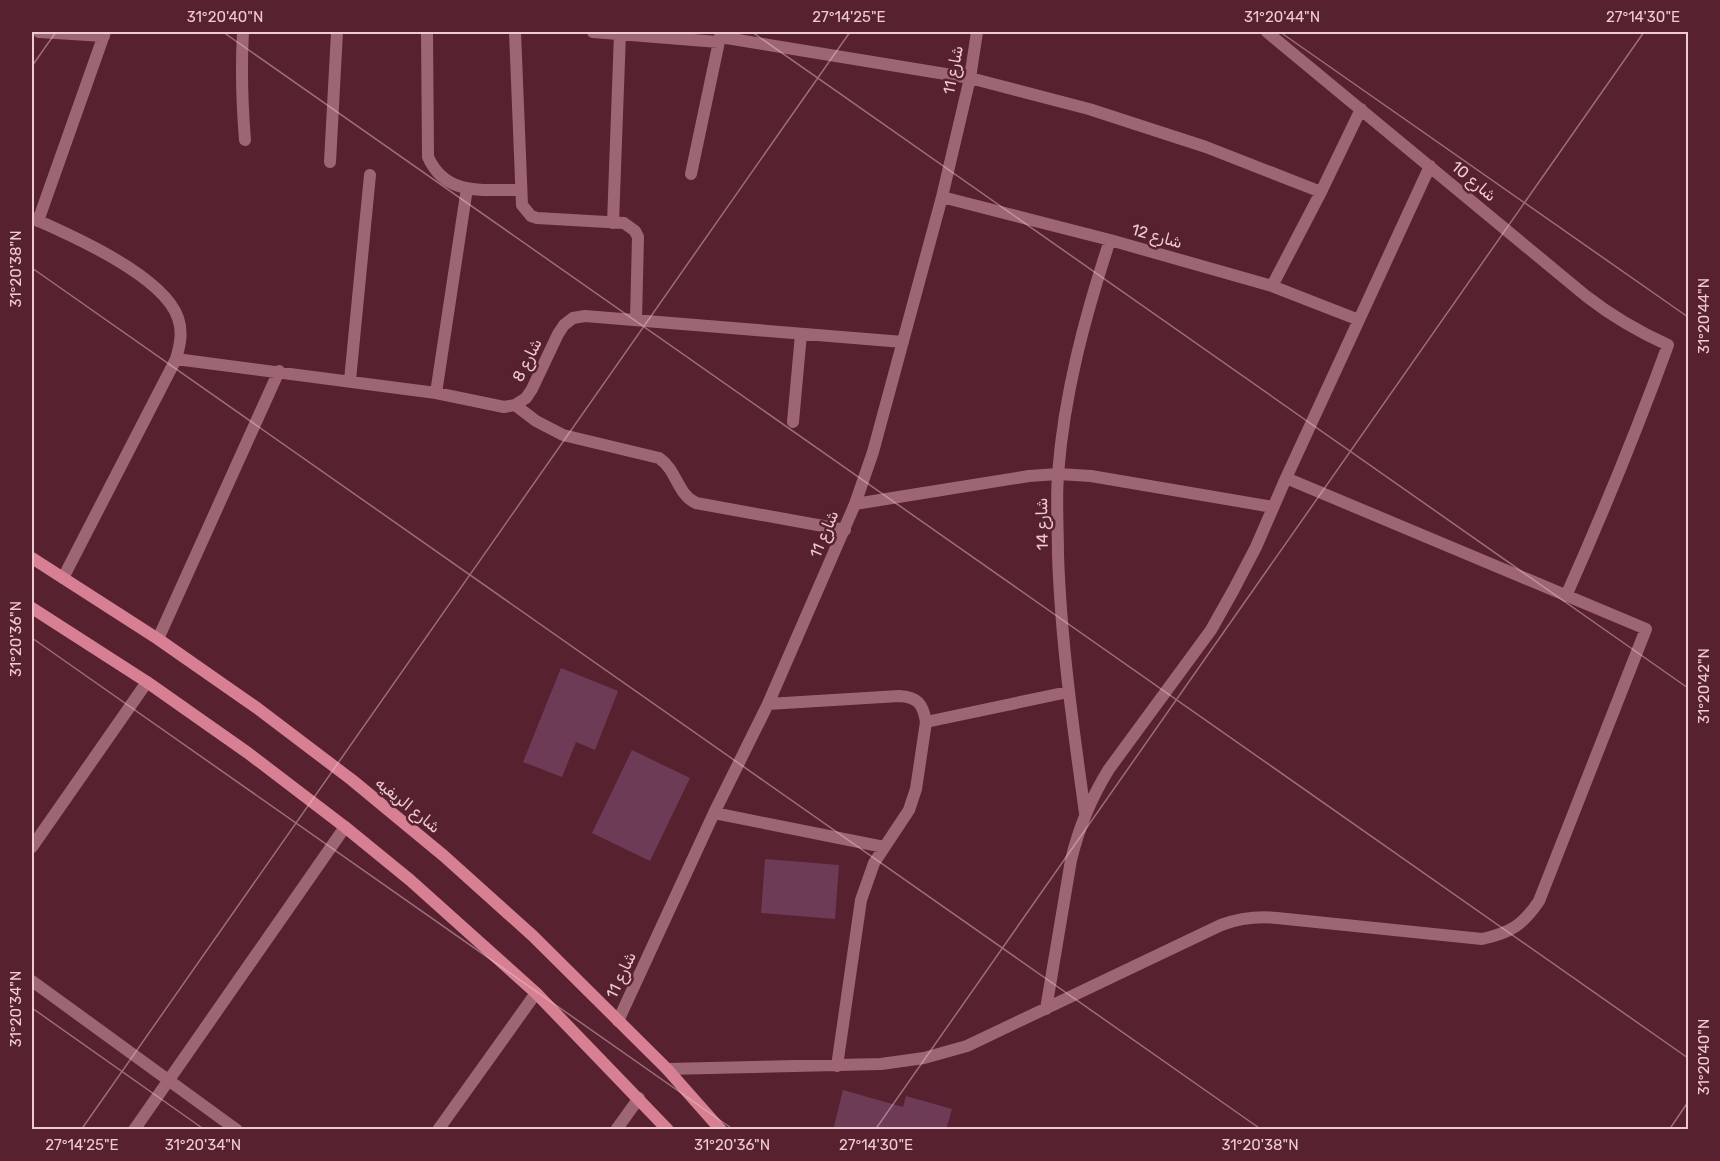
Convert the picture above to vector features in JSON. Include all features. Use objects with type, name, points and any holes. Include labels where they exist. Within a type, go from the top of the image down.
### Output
[{"type":"street","points":[[39,32],[104,34],[35,219],[81,241],[154,286],[170,300],[179,319],[181,339],[176,359],[63,578]]},
{"type":"street","points":[[243,32],[242,98],[245,140]]},
{"type":"street","points":[[330,162],[337,32]]},
{"type":"street","points":[[427,32],[428,157],[433,169],[442,179],[453,185],[467,188],[520,190]]},
{"type":"street","points":[[515,32],[522,205],[531,216],[537,218],[624,223],[635,231],[638,237],[636,320]]},
{"type":"street","points":[[593,32],[720,37],[970,78],[1089,109],[1206,147],[1321,192]]},
{"type":"street","name":"شارع 11","points":[[618,1021],[714,813],[768,704],[855,504],[873,452],[942,197],[970,78],[977,32]]},
{"type":"street","name":"شارع 10","points":[[1267,32],[1611,316],[1668,345],[1624,461],[1566,596]]},
{"type":"street","points":[[613,223],[620,33]]},
{"type":"street","points":[[691,174],[720,37]]},
{"type":"street","points":[[1272,286],[1361,109]]},
{"type":"street","points":[[1046,1009],[1071,860],[1085,813],[1109,769],[1211,630],[1256,547],[1430,166]]},
{"type":"street","points":[[350,381],[370,175]]},
{"type":"street","points":[[436,393],[467,188]]},
{"type":"street","name":"شارع 12","points":[[942,197],[1110,240],[1272,286],[1359,320]]},
{"type":"street","name":"شارع 14","points":[[1085,813],[1068,692],[1059,585],[1058,474],[1077,352],[1110,240]]},
{"type":"street","name":"شارع 8","points":[[176,359],[436,393],[504,407],[516,405],[526,398],[564,325],[573,318],[585,316],[903,342]]},
{"type":"street","points":[[793,422],[801,333]]},
{"type":"street","points":[[158,639],[279,372]]},
{"type":"street","points":[[516,405],[536,421],[563,435],[659,458],[671,469],[685,496],[696,503],[845,530]]},
{"type":"street","points":[[855,504],[1029,476],[1058,474],[1091,476],[1273,507]]},
{"type":"street","points":[[667,1069],[837,1066],[881,1064],[924,1058],[967,1046],[1221,925],[1239,919],[1277,918],[1482,939],[1499,936],[1516,928],[1529,916],[1539,901],[1646,629],[1286,478]]},
{"type":"street","name":"شارع الريفيه","points":[[32,558],[158,639],[256,708],[352,780],[444,856],[533,936],[667,1069],[721,1130]]},
{"type":"street","points":[[32,608],[147,682],[248,753],[410,880],[536,993],[668,1130]]},
{"type":"street","points":[[32,848],[147,682]]},
{"type":"street","points":[[926,722],[1068,692]]},
{"type":"street","points":[[768,704],[899,696],[910,697],[919,702],[925,711],[926,722],[916,789],[909,810],[874,863],[861,900],[837,1066]]},
{"type":"street","points":[[714,813],[884,847]]},
{"type":"street","points":[[134,1130],[345,827]]},
{"type":"street","points":[[32,981],[237,1130]]},
{"type":"street","points":[[438,1130],[536,993]]},
{"type":"street","points":[[616,1130],[639,1098]]},
{"type":"building","points":[[561,668],[618,691],[595,750],[576,742],[562,777],[523,762]]},
{"type":"building","points":[[632,750],[690,778],[650,861],[592,833]]},
{"type":"building","points":[[765,859],[839,865],[835,919],[761,913]]},
{"type":"building","points":[[843,1090],[903,1107],[906,1096],[952,1109],[946,1130],[833,1130]]}]
